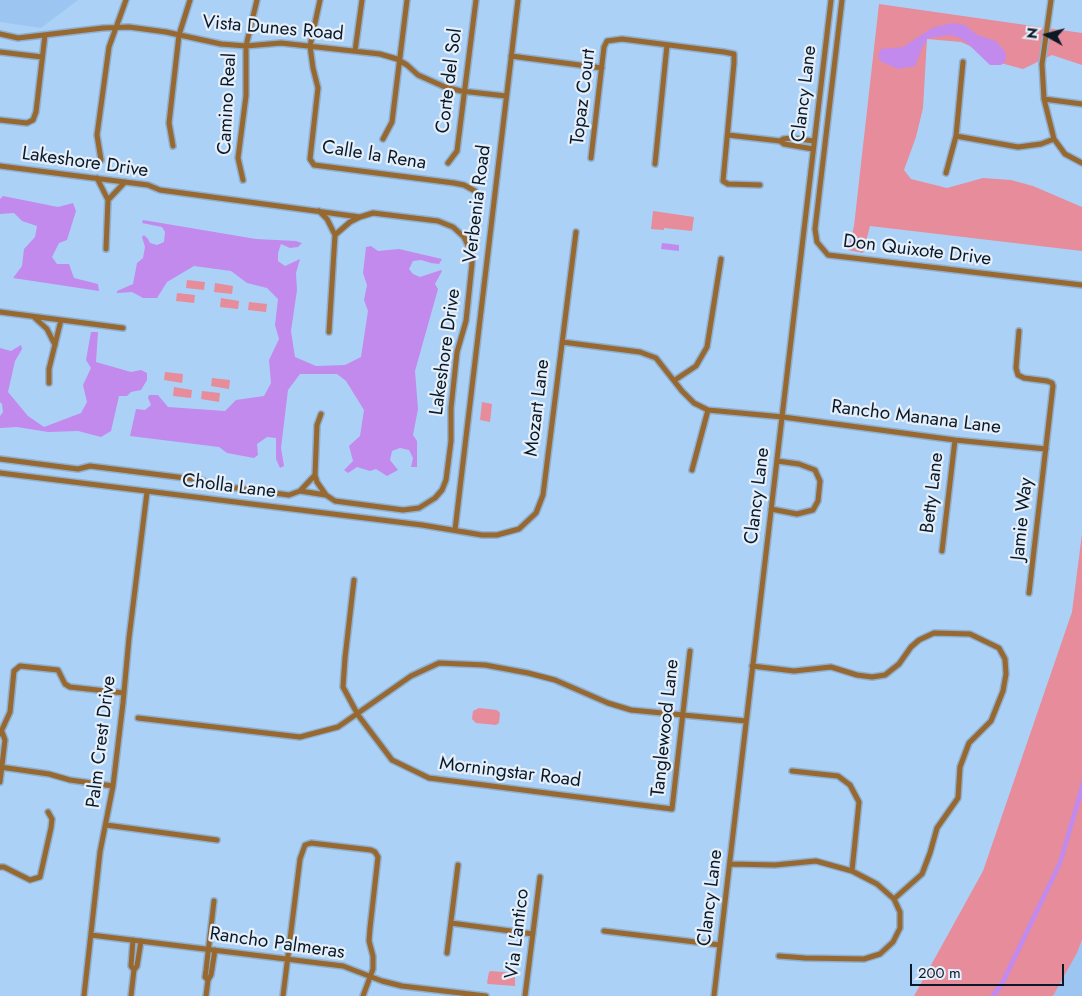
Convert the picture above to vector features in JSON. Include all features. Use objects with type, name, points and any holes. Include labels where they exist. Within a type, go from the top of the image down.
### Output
[{"type":"street","points":[[101,160],[97,135],[109,47],[126,0]]},
{"type":"street","points":[[173,146],[169,123],[179,35],[190,0]]},
{"type":"street","name":"Camino Real","points":[[243,180],[238,158],[246,96],[246,46],[257,0]]},
{"type":"street","name":"Calle la Rena","points":[[320,0],[310,46],[318,88],[310,159],[314,165],[454,183],[464,185],[475,191]]},
{"type":"street","points":[[355,51],[362,0]]},
{"type":"street","points":[[383,138],[392,122],[407,0]]},
{"type":"street","name":"Corte del Sol","points":[[448,163],[457,151],[476,0]]},
{"type":"street","name":"Verbenia Road","points":[[455,530],[518,0]]},
{"type":"street","name":"Clancy Lane","points":[[714,996],[731,864],[752,666],[830,0]]},
{"type":"street","name":"Don Quixote Drive","points":[[842,0],[815,229],[817,242],[828,255],[1082,285]]},
{"type":"street","points":[[1051,0],[1042,64],[1044,99],[1054,139],[1065,154],[1082,163]]},
{"type":"street","name":"Vista Dunes Road","points":[[0,34],[18,38],[115,27],[146,29],[221,44],[246,46],[281,43],[355,51],[389,56],[399,60],[418,75],[445,87],[465,92],[506,96]]},
{"type":"street","points":[[0,120],[27,123],[33,120],[36,112],[45,35]]},
{"type":"street","name":"Topaz Court","points":[[591,158],[607,41],[622,39],[667,44]]},
{"type":"street","points":[[654,164],[667,44],[734,54],[734,74],[723,181],[728,184],[760,186]]},
{"type":"street","points":[[0,52],[42,57]]},
{"type":"street","points":[[511,56],[602,68]]},
{"type":"street","points":[[946,174],[956,136],[964,62]]},
{"type":"street","points":[[1044,99],[1082,104]]},
{"type":"street","points":[[728,135],[780,142],[813,149]]},
{"type":"street","points":[[956,136],[1018,147],[1041,144],[1054,139]]},
{"type":"street","points":[[780,142],[783,139],[791,138],[814,141]]},
{"type":"street","name":"Lakeshore Drive","points":[[0,166],[148,185],[160,190],[360,217],[373,213],[438,221],[459,231],[469,246],[472,264],[466,321],[456,362],[446,480],[442,490],[435,498],[419,508],[402,510],[335,501],[326,495],[300,491],[289,495],[213,486],[201,480],[90,466],[78,469],[0,459]]},
{"type":"street","points":[[97,178],[108,200],[106,250]]},
{"type":"street","points":[[108,200],[125,182]]},
{"type":"street","points":[[319,211],[327,219],[334,236],[329,332]]},
{"type":"street","points":[[334,236],[350,222],[360,217]]},
{"type":"street","points":[[562,342],[576,232]]},
{"type":"street","points":[[675,380],[696,366],[707,347],[721,259]]},
{"type":"street","points":[[0,312],[123,328]]},
{"type":"street","points":[[32,316],[47,329],[55,345]]},
{"type":"street","points":[[49,383],[49,368],[61,320]]},
{"type":"street","name":"Jamie Way","points":[[1019,331],[1016,368],[1018,375],[1024,378],[1047,381],[1052,383],[1053,386],[1030,594]]},
{"type":"street","name":"Mozart Lane","points":[[455,530],[497,536],[519,529],[536,513],[542,494],[562,342],[640,352],[656,358],[694,403],[708,410]]},
{"type":"street","points":[[692,470],[708,410],[782,417]]},
{"type":"street","points":[[321,414],[317,425],[315,475],[317,482],[326,495]]},
{"type":"street","name":"Rancho Manana Lane","points":[[782,417],[955,440],[1046,448]]},
{"type":"street","name":"Betty Lane","points":[[942,551],[955,440]]},
{"type":"street","points":[[771,509],[797,514],[813,510],[818,501],[820,481],[815,470],[799,464],[777,461]]},
{"type":"street","name":"Cholla Lane","points":[[0,473],[455,530]]},
{"type":"street","points":[[300,491],[315,475]]},
{"type":"street","name":"Palm Crest Drive","points":[[84,996],[100,852],[112,786],[124,693],[147,492]]},
{"type":"street","name":"Morningstar Road","points":[[354,580],[344,658],[343,687],[358,715],[392,760],[429,778],[672,809]]},
{"type":"street","points":[[752,666],[794,671],[831,667],[872,678],[886,675],[899,664],[911,647],[919,640],[934,633],[970,634],[999,648],[1004,659],[1006,674],[1003,691],[992,721],[969,743],[960,767],[958,798],[937,828],[922,874],[894,899]]},
{"type":"street","name":"Tanglewood Lane","points":[[672,809],[690,651]]},
{"type":"street","points":[[138,718],[300,737],[338,728],[411,676],[439,663],[485,666],[528,672],[555,680],[608,703],[631,710],[746,720]]},
{"type":"street","points":[[0,782],[5,740],[1,733],[10,712],[13,675],[17,667],[24,666],[58,670],[65,684],[70,687],[124,693]]},
{"type":"street","points":[[1,767],[112,786]]},
{"type":"street","points":[[792,771],[838,776],[850,785],[859,802],[852,871]]},
{"type":"street","points":[[0,867],[30,880],[40,877],[51,828],[52,819],[48,812]]},
{"type":"street","points":[[106,825],[217,840]]},
{"type":"street","points":[[283,996],[300,860],[305,845],[311,843],[375,852],[378,861],[369,941],[373,956],[373,969],[363,996]]},
{"type":"street","points":[[731,864],[775,865],[816,861],[852,871],[877,884],[894,899],[900,912],[900,928],[893,942],[880,954],[864,959],[779,956]]},
{"type":"street","points":[[447,953],[458,865]]},
{"type":"street","name":"Via L'antico","points":[[525,996],[540,877]]},
{"type":"street","points":[[208,980],[205,977],[214,901]]},
{"type":"street","points":[[451,923],[533,934]]},
{"type":"street","points":[[604,931],[720,945]]},
{"type":"street","name":"Rancho Palmeras","points":[[91,936],[344,966],[382,981],[402,986],[437,993],[486,996]]},
{"type":"street","points":[[133,940],[135,958]]},
{"type":"street","points":[[131,996],[134,970],[131,966],[141,941]]},
{"type":"street","points":[[206,996],[215,950]]},
{"type":"street","points":[[206,968],[212,968]]},
{"type":"shaded area","points":[[0,0],[78,0],[41,28],[0,22]]},
{"type":"shaded area","points":[[879,4],[1082,33],[1082,65],[1052,55],[1023,69],[997,62],[981,51],[961,42],[927,39],[923,108],[916,137],[904,170],[911,179],[947,188],[983,178],[1011,180],[1033,186],[1082,207],[1082,251],[870,226],[863,253],[848,250],[854,226]]},
{"type":"shaded area","points":[[952,23],[965,25],[977,35],[996,41],[1006,53],[1005,62],[1001,65],[990,65],[960,38],[950,35],[928,38],[915,66],[898,69],[880,61],[878,55],[881,49],[903,47],[932,28]]},
{"type":"shaded area","points":[[3,196],[58,207],[73,203],[76,211],[67,240],[59,243],[52,257],[57,264],[69,264],[74,278],[98,284],[99,291],[13,278],[22,266],[24,249],[35,237],[37,226],[22,221],[14,213],[0,214],[0,199]]},
{"type":"shaded area","points":[[653,211],[694,217],[692,231],[664,228],[664,230],[651,229]]},
{"type":"shaded area","points":[[143,220],[256,239],[302,243],[298,247],[290,248],[281,244],[278,261],[285,266],[300,259],[296,273],[297,290],[291,331],[295,357],[316,366],[345,365],[361,357],[368,311],[364,300],[367,285],[363,273],[366,247],[371,246],[378,251],[399,249],[442,259],[439,264],[421,260],[413,261],[409,269],[413,274],[420,277],[442,271],[435,284],[438,289],[415,371],[418,409],[413,435],[417,441],[417,467],[411,467],[413,458],[409,450],[400,448],[392,451],[390,460],[398,470],[387,476],[376,469],[370,471],[357,467],[348,473],[344,470],[353,461],[349,446],[360,436],[364,410],[346,381],[337,374],[300,374],[288,390],[281,448],[284,466],[280,468],[276,459],[276,438],[267,437],[257,444],[258,455],[254,458],[227,453],[219,447],[130,436],[136,409],[145,410],[151,405],[148,398],[149,395],[158,395],[168,407],[225,411],[236,400],[264,396],[271,383],[269,360],[279,339],[275,325],[278,299],[267,288],[247,283],[231,271],[194,266],[167,282],[157,298],[143,298],[132,292],[117,293],[117,291],[133,284],[137,263],[143,258],[145,247],[142,237],[144,235],[150,243],[157,245],[164,242],[165,232],[162,227],[142,223]]},
{"type":"shaded area","points":[[662,243],[679,245],[679,251],[661,249]]},
{"type":"shaded area","points":[[187,280],[205,282],[204,290],[186,288]]},
{"type":"shaded area","points":[[215,283],[233,286],[232,294],[214,292]]},
{"type":"shaded area","points":[[177,293],[195,295],[194,303],[176,301]]},
{"type":"shaded area","points":[[221,298],[239,301],[238,309],[220,307]]},
{"type":"shaded area","points":[[249,302],[267,304],[266,312],[248,310]]},
{"type":"shaded area","points":[[91,332],[98,332],[96,362],[131,372],[141,370],[147,373],[147,380],[141,390],[131,392],[127,396],[119,396],[111,431],[101,437],[78,431],[48,432],[17,427],[0,428],[0,416],[3,412],[0,402],[0,348],[11,351],[21,345],[22,349],[15,361],[8,392],[28,416],[44,427],[81,413],[87,402],[83,385],[91,368],[86,360]]},
{"type":"shaded area","points":[[165,372],[183,374],[182,383],[164,380]]},
{"type":"shaded area","points":[[212,378],[230,380],[229,389],[211,386]]},
{"type":"shaded area","points":[[174,387],[192,390],[191,398],[173,396]]},
{"type":"shaded area","points":[[202,391],[220,393],[219,402],[201,399]]},
{"type":"shaded area","points":[[482,402],[492,404],[490,422],[480,420]]},
{"type":"shaded area","points":[[1082,534],[1082,940],[1077,953],[1053,996],[914,996],[983,871],[1072,612]]},
{"type":"shaded area","points":[[479,708],[497,710],[500,713],[499,723],[496,725],[476,723],[472,719],[473,711]]},
{"type":"shaded area","points":[[1082,779],[1082,797],[1062,864],[1005,983],[997,996],[990,996],[1001,980],[1058,862]]},
{"type":"shaded area","points":[[1082,940],[1082,996],[1053,996],[1077,953]]},
{"type":"shaded area","points":[[489,972],[515,973],[515,986],[488,984]]}]
